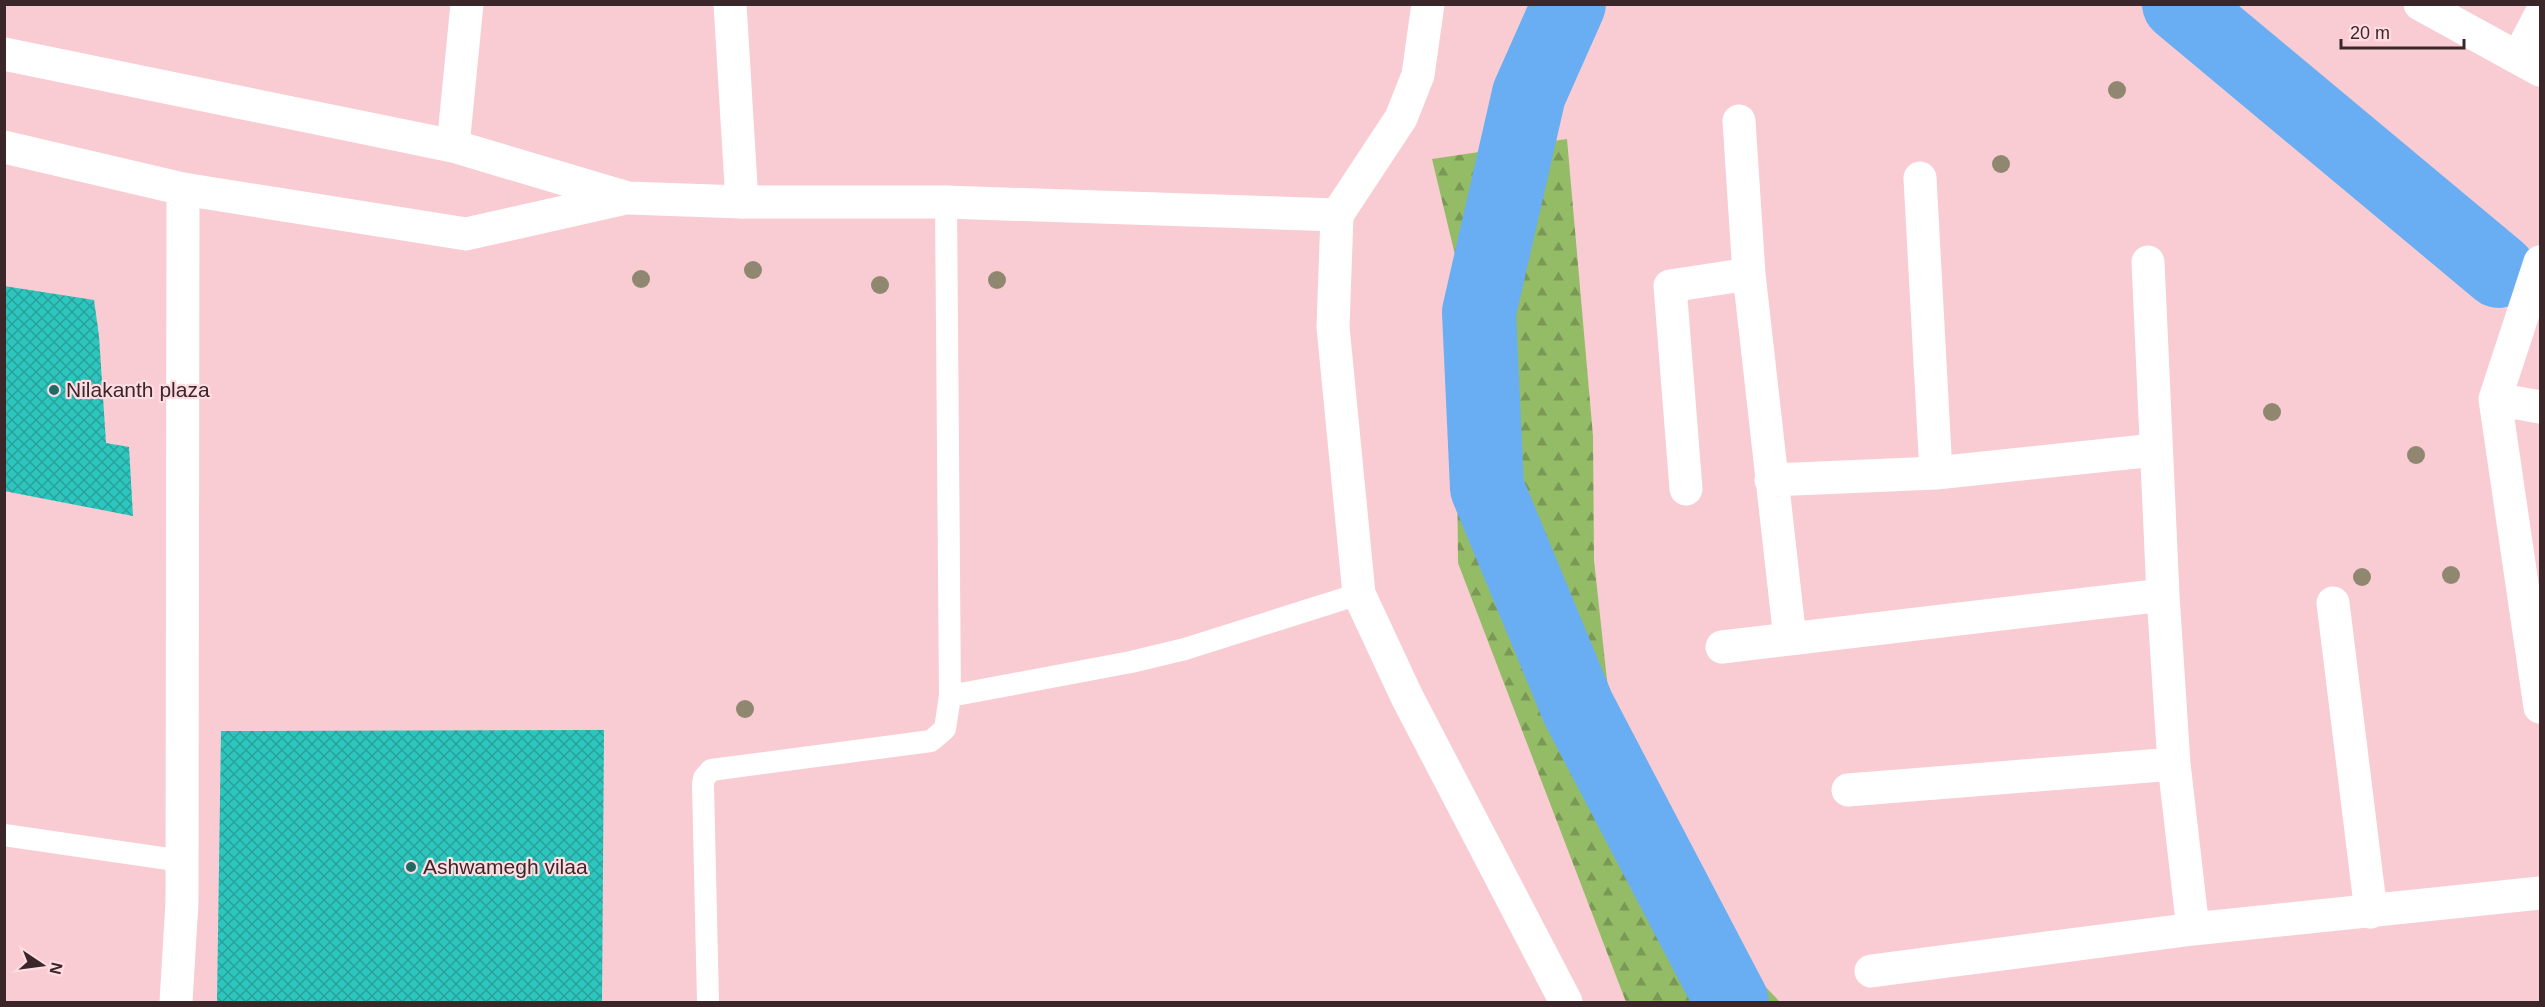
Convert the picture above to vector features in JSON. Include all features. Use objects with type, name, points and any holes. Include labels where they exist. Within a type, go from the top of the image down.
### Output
[{"type":"street","points":[[453,146],[466,4]]},
{"type":"street","points":[[730,4],[742,202]]},
{"type":"street","points":[[1428,4],[1418,75],[1401,118],[1337,215],[1333,327],[1359,594],[1407,697],[1566,1002]]},
{"type":"street","points":[[2436,8],[2529,64],[2541,16]]},
{"type":"street","points":[[4,54],[453,146],[628,198]]},
{"type":"street","points":[[1739,121],[1749,274],[1790,639]]},
{"type":"street","points":[[4,147],[183,189],[466,234],[628,198],[742,202],[946,202],[1337,215]]},
{"type":"street","points":[[1920,178],[1936,473]]},
{"type":"street","points":[[176,1002],[182,861],[183,189]]},
{"type":"street","points":[[2148,262],[2163,595],[2174,764],[2193,929]]},
{"type":"street","points":[[2539,268],[2495,399],[2541,707]]},
{"type":"street","points":[[1686,489],[1670,286],[1749,274]]},
{"type":"street","points":[[2495,399],[2541,407]]},
{"type":"street","points":[[1771,480],[1936,473],[2156,450]]},
{"type":"street","points":[[1722,648],[2163,595]]},
{"type":"street","points":[[2333,603],[2371,912]]},
{"type":"street","points":[[1848,790],[2174,764]]},
{"type":"street","points":[[1872,971],[2193,929],[2541,893]]},
{"type":"lane","points":[[708,1002],[703,785],[707,773],[711,770],[931,741],[945,729],[950,696],[946,202]]},
{"type":"lane","points":[[950,696],[1174,651],[1359,594]]},
{"type":"lane","points":[[4,835],[182,861]]},
{"type":"green space","points":[[1567,139],[1593,436],[1594,560],[1614,745],[1687,852],[1758,979],[1780,1002],[1626,1002],[1458,563],[1455,255],[1432,159]]},
{"type":"building","name":"Nilakanth plaza","points":[[4,286],[94,300],[99,336],[106,443],[129,447],[133,516],[4,491]]},
{"type":"building","name":"Ashwamegh vilaa","points":[[604,730],[602,1002],[217,1002],[221,731]]},
{"type":"waterway","points":[[1569,4],[1529,94],[1479,312],[1487,488],[1578,708],[1732,1002]]},
{"type":"waterway","points":[[2179,4],[2499,271]]},
{"type":"place","name":"Nilakanth plaza","points":[[54,390]]},
{"type":"place","name":"Ashwamegh vilaa","points":[[411,867]]}]
